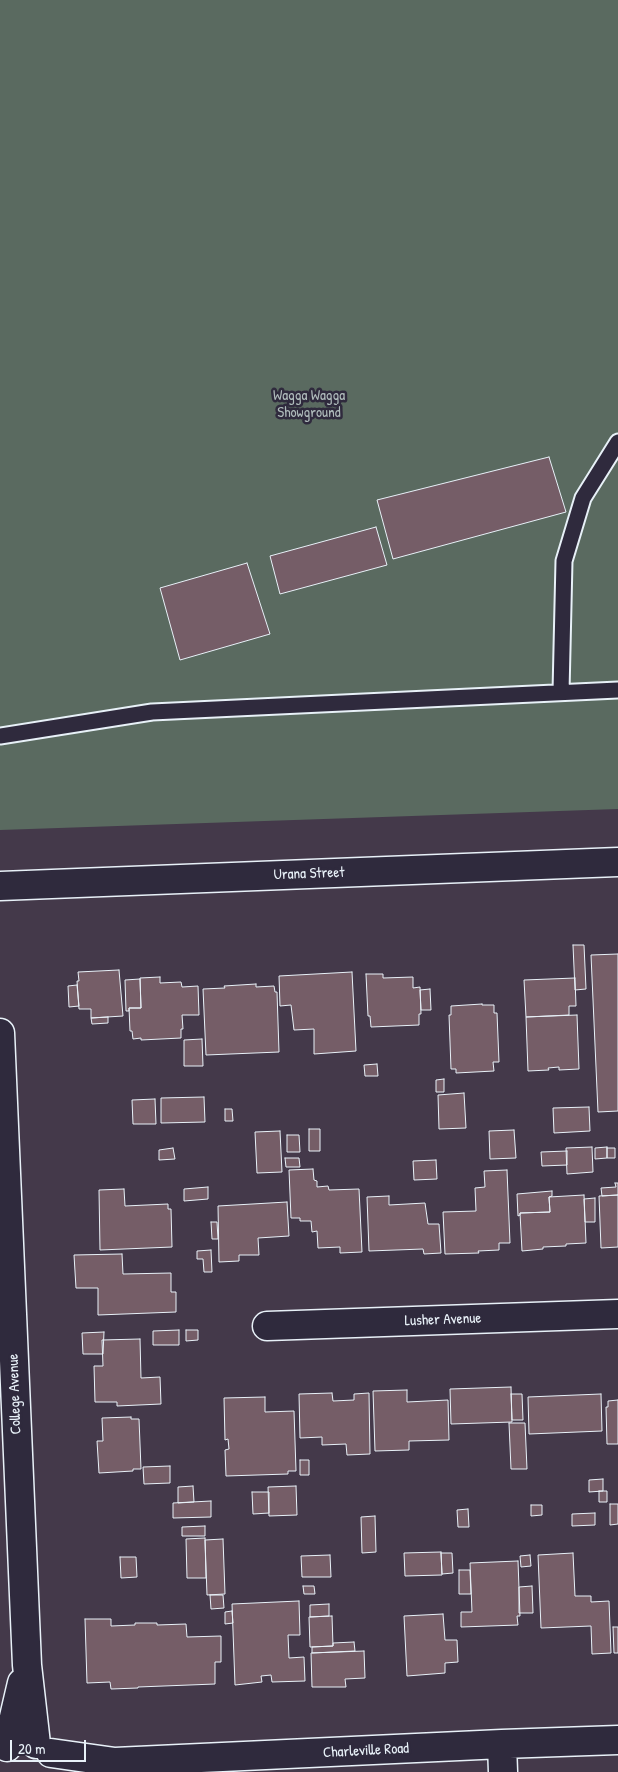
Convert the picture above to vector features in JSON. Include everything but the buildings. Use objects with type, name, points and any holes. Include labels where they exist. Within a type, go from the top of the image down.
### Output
[{"type":"street","name":"Urana Street","points":[[0,886],[618,862]]},
{"type":"street","name":"College Avenue","points":[[0,1033],[27,1665],[49,1756]]},
{"type":"street","name":"Lusher Avenue","points":[[267,1326],[618,1314]]},
{"type":"street","name":"College Avenue","points":[[3,1750],[27,1665]]},
{"type":"street","name":"Charleville Road","points":[[3,1750],[17,1743],[30,1742],[49,1756],[104,1767],[502,1744],[618,1740]]},
{"type":"street","points":[[502,1744],[503,1772]]},
{"type":"lane","points":[[561,692],[564,561],[582,498],[618,442]]},
{"type":"lane","points":[[0,736],[152,712],[618,690]]},
{"type":"green space","name":"Wagga Wagga Showground","points":[[0,0],[618,0],[618,809],[0,830]]}]
